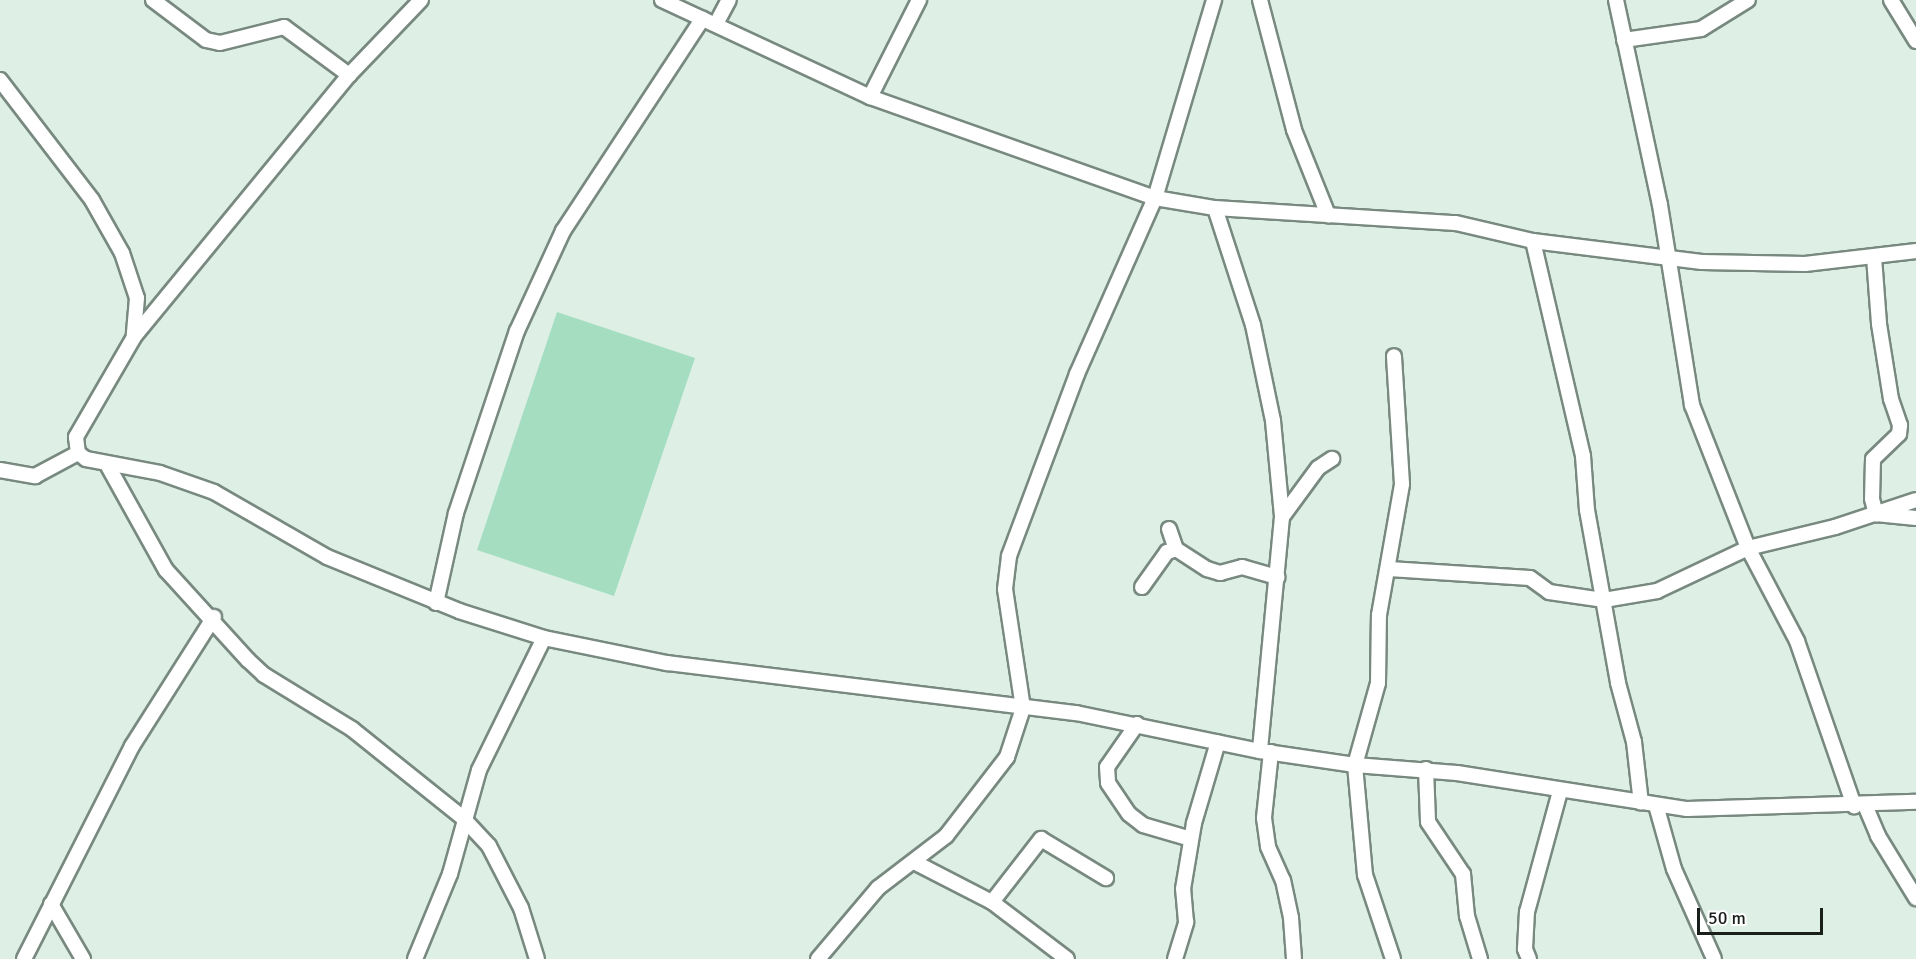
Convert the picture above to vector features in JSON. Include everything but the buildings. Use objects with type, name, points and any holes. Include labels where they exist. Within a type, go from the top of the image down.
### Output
[{"type":"street","points":[[153,0],[206,40],[220,43],[284,27],[349,75]]},
{"type":"street","points":[[78,453],[76,437],[134,337],[349,75],[421,0]]},
{"type":"street","points":[[662,0],[870,97],[1155,198],[1215,208],[1456,223],[1533,240],[1667,260],[1805,264],[1916,251]]},
{"type":"street","points":[[716,24],[729,0]]},
{"type":"street","points":[[870,97],[919,0]]},
{"type":"street","points":[[818,959],[878,888],[916,863],[946,836],[998,772],[1023,708],[1005,589],[1009,556],[1077,374],[1155,198],[1214,0]]},
{"type":"street","points":[[1260,0],[1294,130],[1328,215]]},
{"type":"street","points":[[1616,0],[1660,205],[1692,405],[1748,548],[1797,641],[1860,806],[1916,898]]},
{"type":"street","points":[[1624,40],[1701,29],[1748,0]]},
{"type":"street","points":[[1891,0],[1916,41]]},
{"type":"street","points":[[436,603],[456,513],[517,332],[563,231],[702,19]]},
{"type":"street","points":[[0,80],[92,200],[122,253],[136,298],[134,337]]},
{"type":"street","points":[[1215,208],[1252,325],[1273,421],[1282,517],[1278,577],[1267,647],[1264,818],[1268,847],[1287,899],[1294,959]]},
{"type":"street","points":[[1533,240],[1583,456],[1587,510],[1618,682],[1635,742],[1641,803]]},
{"type":"street","points":[[1874,257],[1879,324],[1891,399],[1900,425],[1899,434],[1873,459],[1871,482],[1876,514]]},
{"type":"street","points":[[1394,356],[1402,484],[1389,569],[1379,615],[1378,683],[1355,765],[1365,875],[1394,959]]},
{"type":"street","points":[[78,453],[108,466],[160,473],[214,492],[327,557],[436,603],[544,638],[667,663],[1137,724],[1265,752],[1355,765],[1426,769],[1656,805],[1725,810],[1916,802]]},
{"type":"street","points":[[0,470],[35,476],[78,453]]},
{"type":"street","points":[[1282,517],[1317,468],[1332,459]]},
{"type":"street","points":[[108,466],[158,559],[214,617],[264,675],[343,722],[464,818],[489,846],[508,879],[537,959]]},
{"type":"street","points":[[1389,569],[1530,578],[1549,592],[1604,600],[1657,591],[1748,548],[1876,514],[1916,500]]},
{"type":"street","points":[[1876,514],[1916,518]]},
{"type":"street","points":[[1169,529],[1176,549],[1220,573],[1242,567],[1278,577]]},
{"type":"street","points":[[1142,587],[1167,552],[1176,549]]},
{"type":"street","points":[[24,959],[132,746],[214,617]]},
{"type":"street","points":[[415,959],[450,874],[479,770],[544,638]]},
{"type":"street","points":[[1137,724],[1107,767],[1112,792],[1143,825],[1191,839]]},
{"type":"street","points":[[1175,959],[1186,922],[1183,889],[1191,839],[1218,742]]},
{"type":"street","points":[[1426,769],[1428,822],[1463,874],[1467,916],[1480,959]]},
{"type":"street","points":[[1529,959],[1525,949],[1527,912],[1560,791]]},
{"type":"street","points":[[1656,805],[1674,869],[1714,959]]},
{"type":"street","points":[[992,902],[1041,839],[1106,878]]},
{"type":"street","points":[[916,863],[992,902],[1067,959]]},
{"type":"street","points":[[51,904],[83,959]]},
{"type":"green space","points":[[557,312],[695,358],[614,596],[477,550]]}]
